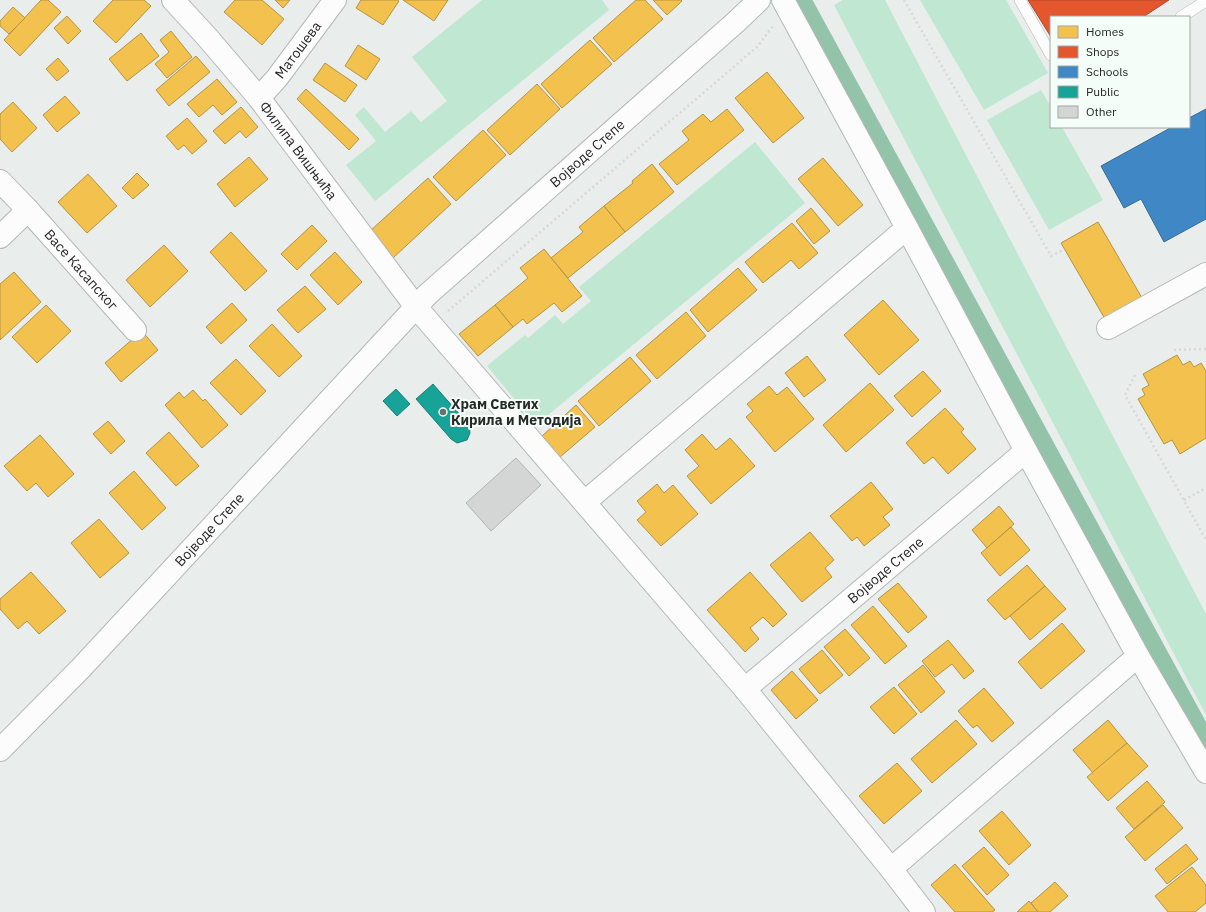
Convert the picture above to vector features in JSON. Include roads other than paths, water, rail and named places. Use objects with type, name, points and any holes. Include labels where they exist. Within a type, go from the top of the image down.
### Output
[{"type":"street","name":"Филипа Вишњића","points":[[173,0],[259,98],[422,300]]},
{"type":"street","name":"Матошева","points":[[259,98],[277,78],[335,0]]},
{"type":"street","name":"Војводе Степе","points":[[0,750],[82,667],[422,300],[759,0]]},
{"type":"street","points":[[784,2],[1138,656],[1206,772]]},
{"type":"street","name":"Васе Касапског","points":[[0,181],[28,210],[135,330]]},
{"type":"street","points":[[0,237],[28,210]]},
{"type":"street","points":[[585,502],[907,228]]},
{"type":"street","points":[[1108,328],[1206,274]]},
{"type":"street","points":[[422,300],[585,502],[745,689],[924,912]]},
{"type":"street","name":"Војводе Степе","points":[[745,689],[1026,451]]},
{"type":"street","points":[[891,869],[1138,656]]},
{"type":"lane","points":[[1020,0],[1050,53]]},
{"type":"lane","points":[[1183,16],[1206,1]]},
{"type":"waterway","points":[[800,0],[1206,745]]},
{"type":"place","name":"Храм Светих Кирила и Методија","points":[[443,412]]}]
